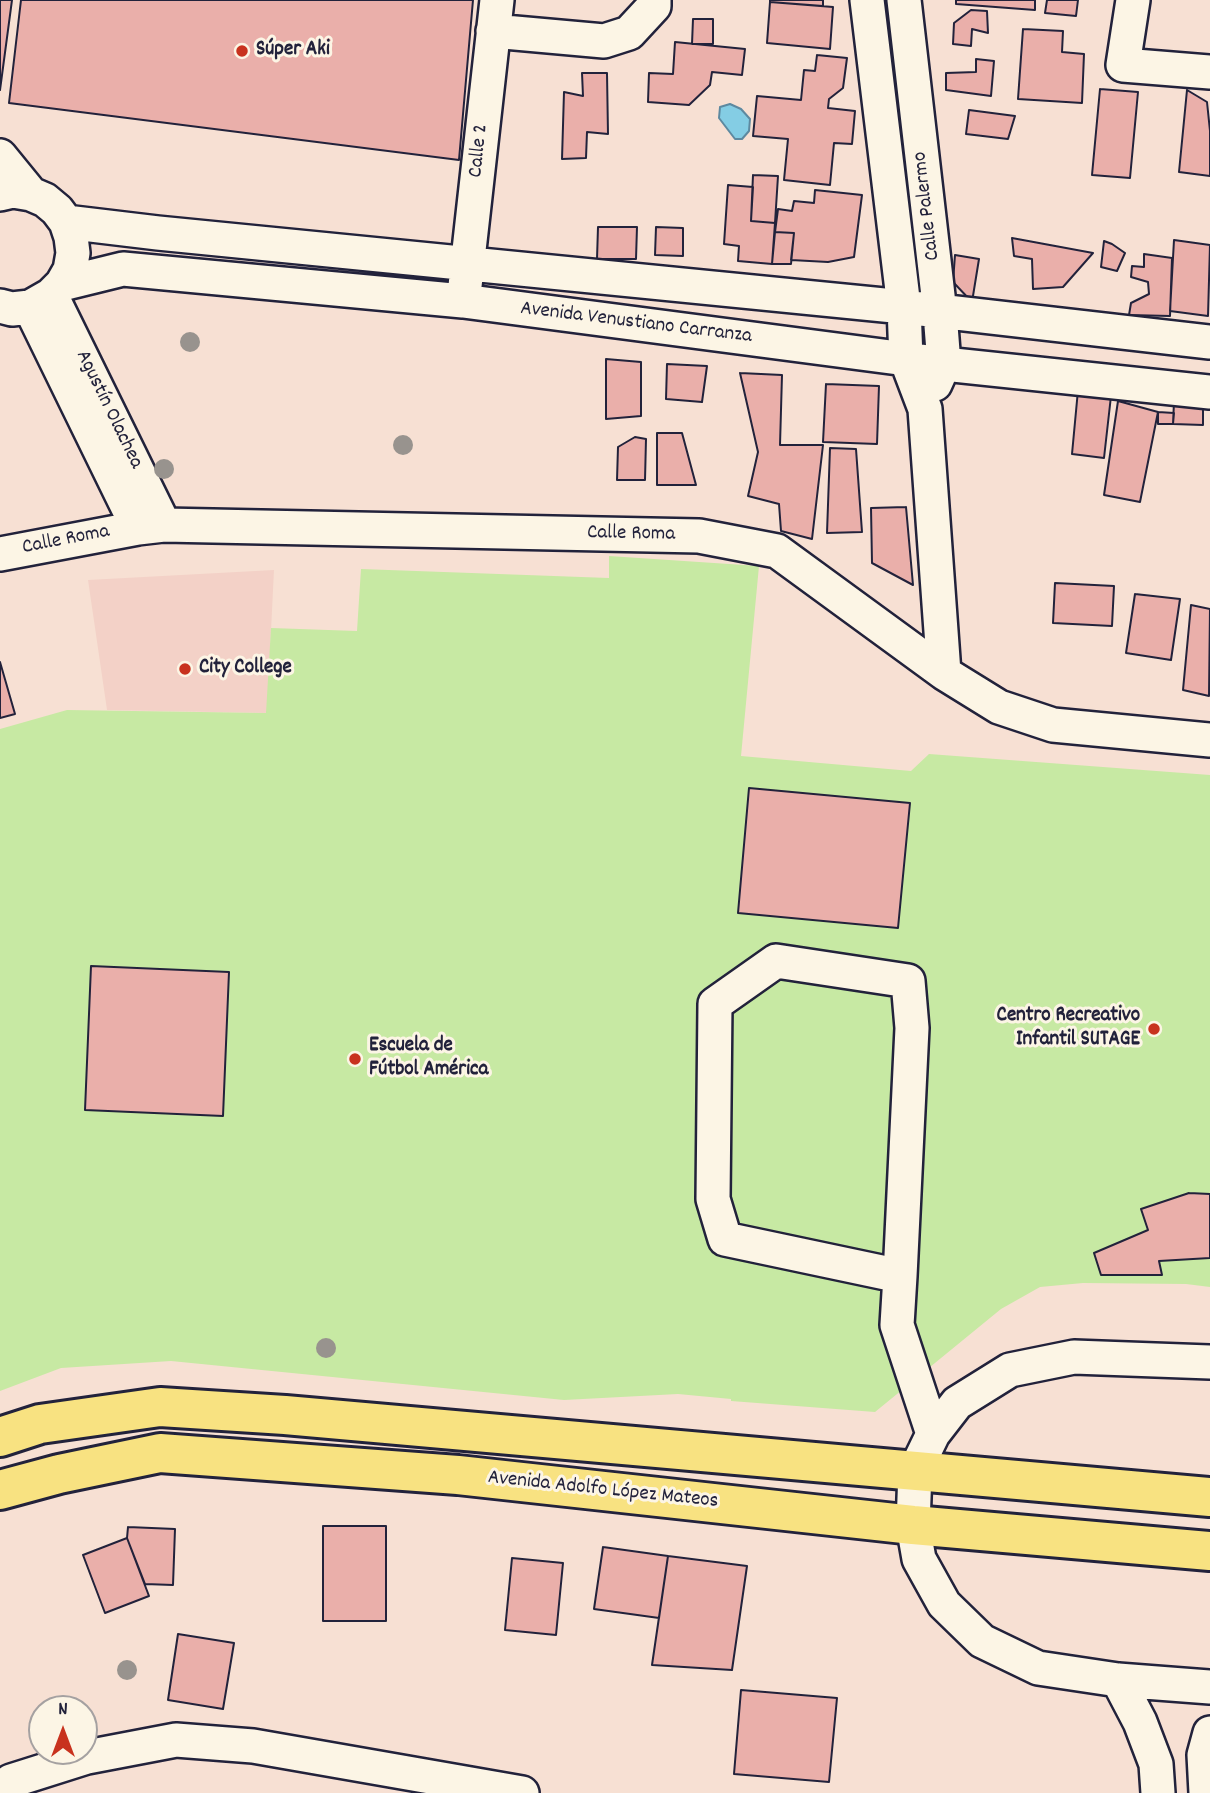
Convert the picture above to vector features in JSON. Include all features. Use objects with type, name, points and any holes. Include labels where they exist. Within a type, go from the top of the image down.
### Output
[{"type":"main road","points":[[0,1437],[40,1424],[160,1407],[285,1415],[1210,1497]]},
{"type":"main road","name":"Avenida Adolfo López Mateos","points":[[0,1490],[160,1452],[458,1475],[913,1525],[1210,1551]]},
{"type":"street","points":[[495,15],[604,41],[629,33],[654,6],[654,0]]},
{"type":"street","name":"Calle Palermo","points":[[867,0],[904,307],[906,359],[925,409],[944,673]]},
{"type":"street","name":"Calle Palermo","points":[[904,0],[944,364],[925,409]]},
{"type":"street","points":[[1133,0],[1123,65],[1210,72]]},
{"type":"street","name":"Calle 2","points":[[463,301],[495,15]]},
{"type":"street","points":[[0,156],[15,194],[45,200],[66,222],[71,237],[73,253],[70,270],[36,298]]},
{"type":"street","name":"Avenida Venustiano Carranza","points":[[66,222],[904,307],[1210,342]]},
{"type":"street","name":"Avenida Venustiano Carranza","points":[[36,298],[123,269],[463,301],[944,364],[1210,391]]},
{"type":"street","name":"Agustín Olachea","points":[[36,298],[151,526]]},
{"type":"street","name":"Calle Roma","points":[[0,554],[151,526],[699,536],[777,551],[944,673],[999,707],[1053,726],[1210,740]]},
{"type":"street","points":[[900,1276],[724,1238],[713,1199],[715,1004],[776,961],[908,981],[912,1028],[900,1276],[897,1325],[933,1434]]},
{"type":"street","points":[[1210,1362],[1074,1357],[1010,1370],[957,1403],[933,1434],[915,1471],[913,1525],[919,1559],[944,1604],[982,1641],[1038,1668],[1118,1680],[1210,1687]]},
{"type":"street","points":[[160,1407],[160,1452]]},
{"type":"street","points":[[1118,1680],[1140,1722],[1156,1764],[1158,1793]]},
{"type":"street","points":[[1206,1793],[1204,1755],[1210,1733]]},
{"type":"street","points":[[0,1788],[11,1781],[87,1757],[176,1740],[253,1746],[522,1793]]},
{"type":"shaded area","name":"City College","points":[[274,570],[267,713],[107,710],[88,580]]},
{"type":"green space","name":"Escuela de Fútbol América","points":[[609,556],[759,566],[741,756],[911,771],[929,754],[1210,775],[1210,1287],[1186,1284],[1083,1283],[1040,1287],[1001,1309],[875,1412],[731,1401],[678,1394],[564,1400],[171,1361],[61,1368],[0,1391],[0,729],[67,710],[266,713],[271,628],[357,631],[361,569],[609,578]]},
{"type":"water","points":[[730,104],[741,109],[750,119],[749,131],[742,139],[735,139],[719,118],[720,107]]},
{"type":"building","points":[[0,0],[12,0],[0,90]]},
{"type":"building","name":"Súper Aki","points":[[21,0],[473,0],[459,160],[9,103]]},
{"type":"building","points":[[823,0],[823,6],[770,2]]},
{"type":"building","points":[[956,0],[1035,0],[1035,10],[956,4]]},
{"type":"building","points":[[1047,0],[1078,0],[1076,16],[1045,13]]},
{"type":"building","points":[[770,2],[833,7],[830,49],[767,43]]},
{"type":"building","points":[[971,10],[987,11],[988,33],[972,29],[971,46],[953,44],[954,23]]},
{"type":"building","points":[[693,19],[713,19],[713,44],[692,44]]},
{"type":"building","points":[[1023,29],[1063,31],[1062,52],[1084,54],[1082,103],[1018,99]]},
{"type":"building","points":[[675,42],[745,49],[742,75],[712,72],[710,85],[689,105],[648,102],[649,73],[673,74]]},
{"type":"building","points":[[817,55],[847,58],[843,88],[829,99],[828,108],[855,111],[852,144],[834,143],[830,185],[784,180],[788,139],[753,136],[757,96],[801,100],[804,70],[815,71]]},
{"type":"building","points":[[976,59],[994,61],[991,96],[946,90],[946,73],[976,72]]},
{"type":"building","points":[[582,73],[607,73],[608,134],[587,132],[586,158],[562,159],[564,92],[583,96]]},
{"type":"building","points":[[1100,89],[1138,92],[1130,178],[1092,175]]},
{"type":"building","points":[[1187,90],[1207,102],[1210,176],[1179,172]]},
{"type":"building","points":[[969,110],[1015,116],[1008,139],[966,134]]},
{"type":"building","points":[[753,175],[778,176],[775,223],[751,221]]},
{"type":"building","points":[[728,185],[753,187],[751,221],[775,223],[772,264],[738,261],[739,246],[724,244]]},
{"type":"building","points":[[815,190],[862,195],[854,257],[828,262],[791,260],[794,233],[775,232],[778,209],[792,211],[794,201],[814,203]]},
{"type":"building","points":[[598,227],[637,227],[636,259],[597,259]]},
{"type":"building","points":[[656,227],[683,228],[683,256],[655,255]]},
{"type":"building","points":[[775,232],[794,233],[791,264],[772,264]]},
{"type":"building","points":[[1012,238],[1093,253],[1063,287],[1033,289],[1032,259],[1014,256]]},
{"type":"building","points":[[1174,240],[1210,245],[1208,316],[1170,311]]},
{"type":"building","points":[[1104,241],[1125,253],[1117,271],[1101,267]]},
{"type":"building","points":[[1144,254],[1172,258],[1170,316],[1129,315],[1131,303],[1149,294],[1148,282],[1131,277],[1132,266],[1144,267]]},
{"type":"building","points":[[955,255],[979,259],[972,302],[953,282]]},
{"type":"building","points":[[606,359],[641,362],[641,416],[606,419]]},
{"type":"building","points":[[667,364],[707,366],[702,402],[666,399]]},
{"type":"building","points":[[740,373],[782,375],[780,445],[823,445],[812,539],[781,531],[779,504],[748,496],[758,452]]},
{"type":"building","points":[[826,384],[879,386],[877,444],[823,442]]},
{"type":"building","points":[[1078,390],[1111,396],[1104,458],[1072,454]]},
{"type":"building","points":[[1118,401],[1158,412],[1140,502],[1104,495]]},
{"type":"building","points":[[1174,402],[1203,403],[1203,425],[1173,424]]},
{"type":"building","points":[[1158,412],[1174,413],[1173,424],[1158,424]]},
{"type":"building","points":[[657,433],[682,433],[696,485],[657,485]]},
{"type":"building","points":[[635,437],[646,439],[645,480],[617,480],[618,447]]},
{"type":"building","points":[[830,448],[856,449],[862,532],[827,533]]},
{"type":"building","points":[[906,507],[913,585],[872,563],[871,508]]},
{"type":"building","points":[[1055,583],[1114,586],[1112,626],[1053,623]]},
{"type":"building","points":[[1135,594],[1180,599],[1171,660],[1126,653]]},
{"type":"building","points":[[1191,605],[1210,609],[1209,696],[1183,690]]},
{"type":"building","points":[[0,662],[15,714],[0,718]]},
{"type":"building","points":[[749,788],[910,803],[898,928],[738,913]]},
{"type":"building","points":[[91,966],[229,972],[223,1116],[85,1110]]},
{"type":"building","points":[[1189,1193],[1210,1194],[1210,1258],[1159,1261],[1162,1275],[1101,1275],[1094,1253],[1148,1230],[1141,1209]]},
{"type":"building","points":[[323,1526],[386,1526],[386,1621],[323,1621]]},
{"type":"building","points":[[128,1527],[175,1529],[173,1585],[145,1584],[127,1538]]},
{"type":"building","points":[[127,1538],[149,1596],[105,1613],[83,1555]]},
{"type":"building","points":[[603,1547],[668,1556],[659,1618],[594,1609]]},
{"type":"building","points":[[668,1556],[747,1566],[732,1670],[652,1665]]},
{"type":"building","points":[[512,1558],[563,1563],[556,1635],[505,1630]]},
{"type":"building","points":[[178,1634],[234,1643],[223,1709],[168,1700]]},
{"type":"building","points":[[741,1690],[837,1698],[829,1782],[734,1774]]},
{"type":"place","name":"Súper Aki","points":[[242,51]]},
{"type":"place","name":"City College","points":[[185,669]]},
{"type":"place","name":"Centro Recreativo Infantil SUTAGE","points":[[1154,1029]]},
{"type":"place","name":"Escuela de Fútbol América","points":[[355,1059]]}]
